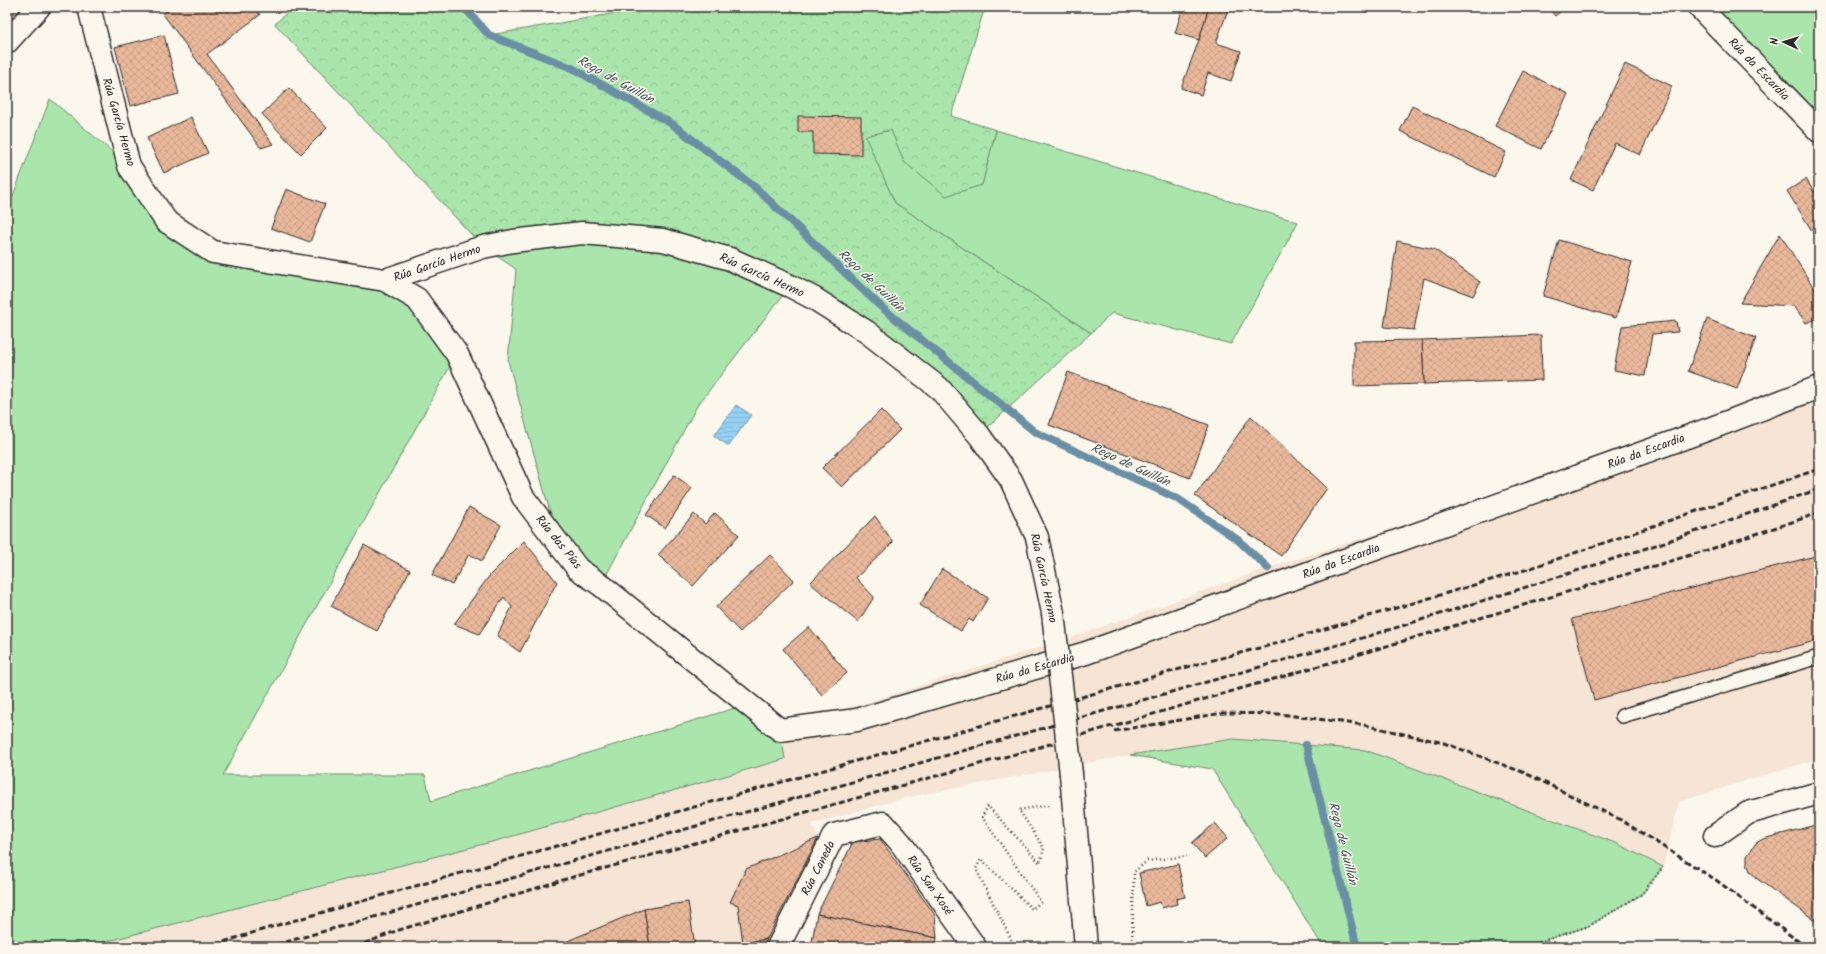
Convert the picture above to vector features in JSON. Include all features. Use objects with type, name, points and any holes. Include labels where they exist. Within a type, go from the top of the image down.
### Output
[{"type":"street","points":[[7,42],[39,7]]},
{"type":"street","name":"Rúa García Hermo","points":[[89,7],[129,166],[166,221],[213,252],[385,280],[484,247],[513,241],[582,233],[663,240],[730,259],[790,286],[867,332],[939,388],[979,435],[1011,480],[1037,537],[1053,613],[1071,774],[1086,947]]},
{"type":"street","name":"Rúa da Escardia","points":[[1699,7],[1819,131]]},
{"type":"street","name":"Rúa das Pías","points":[[385,280],[417,299],[457,354],[523,497],[578,569],[601,585],[780,730],[857,720]]},
{"type":"street","name":"Rúa da Escardia","points":[[857,720],[1086,653],[1709,429],[1819,387]]},
{"type":"street","points":[[1715,836],[1748,813],[1819,793]]},
{"type":"street","name":"Rúa San Xosé","points":[[883,822],[900,842],[958,938],[975,947]]},
{"type":"street","name":"Rúa Caneda","points":[[778,947],[834,835],[883,822]]},
{"type":"lane","points":[[1622,716],[1819,657]]},
{"type":"path","points":[[1015,947],[976,869],[982,859],[1032,909],[1041,902],[982,817],[988,806],[1040,863],[1044,848],[1019,810],[1050,804]]},
{"type":"path","points":[[1132,947],[1134,872],[1147,861],[1187,856]]},
{"type":"path","points":[[1524,947],[1589,926],[1642,894],[1663,867]]},
{"type":"shaded area","points":[[1819,387],[1819,649],[1811,651],[1819,680],[1819,759],[1679,802],[1663,867],[1618,844],[1233,739],[1130,755],[904,798],[812,824],[818,838],[763,947],[85,947],[499,840],[785,759],[780,730],[1079,635],[1268,568],[1709,429]]},
{"type":"green space","points":[[293,7],[465,7],[490,35],[652,7],[985,7],[951,116],[996,130],[982,185],[946,196],[904,162],[891,130],[865,136],[895,203],[1091,333],[979,435],[867,332],[663,240],[483,247],[275,24]]},
{"type":"green space","points":[[1699,7],[1819,7],[1819,138]]},
{"type":"green space","points":[[50,99],[129,166],[166,221],[213,252],[385,280],[457,354],[223,775],[425,775],[431,801],[748,704],[780,730],[785,759],[499,840],[85,947],[7,947],[7,211]]},
{"type":"green space","points":[[892,130],[904,162],[982,185],[996,130],[1298,222],[1231,344],[1112,313],[1091,333],[895,203],[864,135]]},
{"type":"green space","points":[[663,240],[790,286],[697,406],[601,585],[559,544],[508,361],[516,269],[483,247]]},
{"type":"green space","points":[[1233,739],[1365,750],[1618,844],[1663,867],[1642,894],[1589,926],[1545,940],[1556,947],[1323,947],[1212,769],[1130,755]]},
{"type":"water","points":[[736,405],[751,415],[729,446],[714,436]]},
{"type":"building","points":[[7,7],[20,19],[7,32]]},
{"type":"building","points":[[172,7],[254,7],[260,15],[207,54],[273,144],[261,148],[163,14]]},
{"type":"building","points":[[1183,7],[1209,7],[1199,40],[1175,33]]},
{"type":"building","points":[[1209,7],[1229,7],[1216,43],[1241,51],[1231,81],[1208,73],[1201,95],[1181,88],[1199,40]]},
{"type":"building","points":[[1548,7],[1566,7],[1555,16]]},
{"type":"building","points":[[164,35],[179,94],[130,106],[115,47]]},
{"type":"building","points":[[1625,64],[1672,86],[1640,155],[1615,143],[1593,190],[1571,180]]},
{"type":"building","points":[[1523,71],[1568,94],[1541,149],[1495,126]]},
{"type":"building","points":[[289,88],[327,128],[301,154],[262,114]]},
{"type":"building","points":[[1412,106],[1506,152],[1494,177],[1400,131]]},
{"type":"building","points":[[798,116],[861,117],[861,155],[813,154],[813,132],[798,132]]},
{"type":"building","points":[[191,117],[208,153],[164,173],[147,138]]},
{"type":"building","points":[[1806,179],[1814,192],[1819,189],[1819,242],[1787,191]]},
{"type":"building","points":[[286,189],[325,204],[310,242],[271,228]]},
{"type":"building","points":[[1780,234],[1819,296],[1819,318],[1806,323],[1794,306],[1740,303]]},
{"type":"building","points":[[1559,240],[1632,262],[1616,318],[1543,296]]},
{"type":"building","points":[[1397,241],[1434,249],[1480,282],[1473,296],[1424,278],[1414,330],[1384,327]]},
{"type":"building","points":[[1707,319],[1756,338],[1737,389],[1688,371]]},
{"type":"building","points":[[1676,321],[1678,332],[1652,334],[1645,376],[1614,370],[1622,326]]},
{"type":"building","points":[[1541,335],[1542,380],[1424,384],[1422,340]]},
{"type":"building","points":[[1422,340],[1424,384],[1354,386],[1354,341]]},
{"type":"building","points":[[1068,372],[1209,425],[1190,478],[1049,425]]},
{"type":"building","points":[[881,410],[900,430],[842,487],[822,468]]},
{"type":"building","points":[[1251,416],[1327,488],[1281,556],[1195,496]]},
{"type":"building","points":[[674,475],[692,488],[665,528],[646,515]]},
{"type":"building","points":[[469,507],[501,525],[482,561],[469,554],[452,585],[432,575]]},
{"type":"building","points":[[715,513],[739,535],[693,586],[658,555],[694,514],[705,524]]},
{"type":"building","points":[[875,516],[893,542],[856,578],[874,597],[858,622],[810,583]]},
{"type":"building","points":[[524,541],[557,582],[520,652],[497,636],[512,607],[504,597],[479,634],[454,624],[490,575]]},
{"type":"building","points":[[364,545],[410,570],[377,631],[331,606]]},
{"type":"building","points":[[770,555],[794,580],[740,632],[716,607]]},
{"type":"building","points":[[1819,555],[1819,640],[1594,700],[1572,619]]},
{"type":"building","points":[[942,569],[988,598],[973,622],[969,619],[961,631],[920,605]]},
{"type":"building","points":[[809,627],[847,673],[822,695],[783,649]]},
{"type":"building","points":[[1215,823],[1228,838],[1205,858],[1192,843]]},
{"type":"building","points":[[1819,824],[1819,863],[1813,864],[1819,884],[1819,923],[1756,878],[1750,871],[1747,863],[1747,856],[1756,843],[1763,839]]},
{"type":"building","points":[[818,838],[767,939],[743,943],[738,905],[730,902],[746,869]]},
{"type":"building","points":[[880,839],[935,915],[937,938],[817,914],[853,842]]},
{"type":"building","points":[[1178,864],[1185,897],[1176,899],[1177,904],[1162,908],[1160,902],[1146,906],[1139,873]]},
{"type":"building","points":[[688,902],[695,946],[650,947],[644,909]]},
{"type":"building","points":[[644,909],[650,947],[565,947],[565,942]]},
{"type":"building","points":[[817,914],[937,938],[935,947],[811,947]]},
{"type":"building","points":[[767,939],[763,947],[714,947],[743,943]]},
{"type":"waterway","name":"Rego de Guillán","points":[[464,7],[489,35],[572,68],[672,124],[757,189],[880,306],[1035,432],[1178,499],[1238,540],[1268,568]]},
{"type":"waterway","name":"Rego de Guillán","points":[[1306,745],[1357,947]]},
{"type":"railway","points":[[207,947],[278,925],[1198,664],[1271,645],[1528,569],[1819,469]]},
{"type":"railway","points":[[268,947],[1359,639],[1590,567],[1819,489]]},
{"type":"railway","points":[[356,947],[396,931],[566,879],[1026,751],[1360,654],[1714,548],[1819,513]]},
{"type":"railway","points":[[1114,731],[1223,713],[1279,714],[1364,725],[1444,743],[1525,773],[1621,820],[1716,880],[1806,947]]}]
